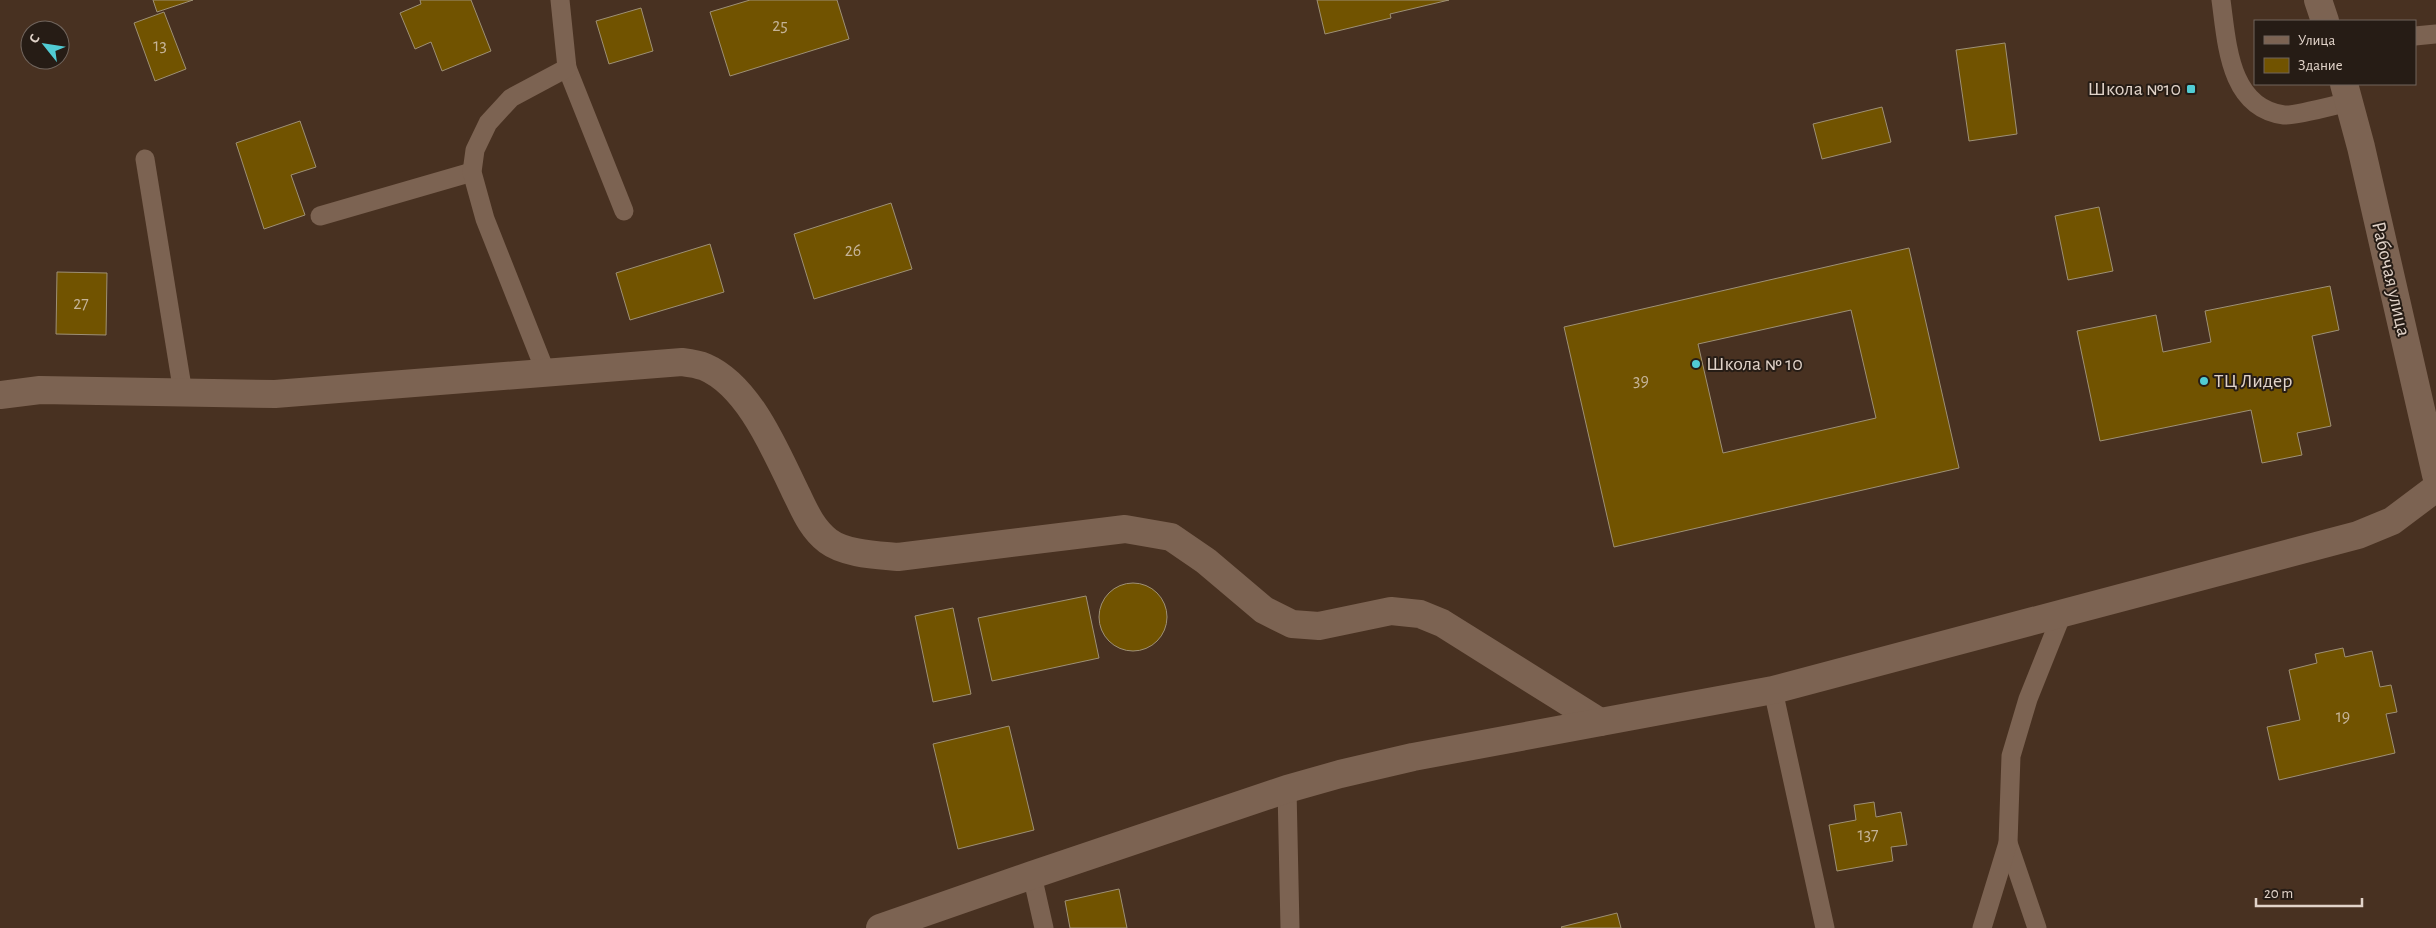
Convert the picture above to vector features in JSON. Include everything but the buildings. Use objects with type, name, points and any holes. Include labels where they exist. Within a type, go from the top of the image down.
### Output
[{"type":"street","points":[[2318,0],[2325,20]]},
{"type":"street","name":"Рабочая улица","points":[[2346,93],[2376,210],[2436,475]]},
{"type":"street","points":[[0,395],[40,390],[275,394],[682,362],[704,367],[726,380],[771,440],[810,523],[829,542],[860,553],[898,557],[1125,528],[1171,537],[1206,561],[1264,610],[1292,624],[1319,626],[1391,612],[1420,614],[1442,623],[1600,722]]},
{"type":"street","points":[[880,928],[1288,789],[1340,774],[1413,757],[1773,690],[2358,535],[2392,521],[2436,488]]},
{"type":"lane","points":[[560,0],[567,68],[624,211]]},
{"type":"lane","points":[[2220,0],[2227,45],[2234,72],[2243,92],[2254,104],[2285,115],[2346,93]]},
{"type":"lane","points":[[2416,36],[2436,34]]},
{"type":"lane","points":[[546,373],[485,218],[472,172],[475,150],[488,123],[511,98],[567,68]]},
{"type":"lane","points":[[145,159],[183,393]]},
{"type":"lane","points":[[320,216],[472,172]]},
{"type":"lane","points":[[1982,928],[2008,843],[2011,756],[2028,700],[2062,614]]},
{"type":"lane","points":[[1773,690],[1825,928]]},
{"type":"lane","points":[[1288,789],[1290,928]]},
{"type":"lane","points":[[2008,843],[2037,928]]},
{"type":"lane","points":[[1032,875],[1044,928]]},
{"type":"place","name":"Школа №10","points":[[2191,89]]},
{"type":"place","name":"Школа № 10","points":[[1696,364]]},
{"type":"place","name":"ТЦ Лидер","points":[[2204,381]]}]
